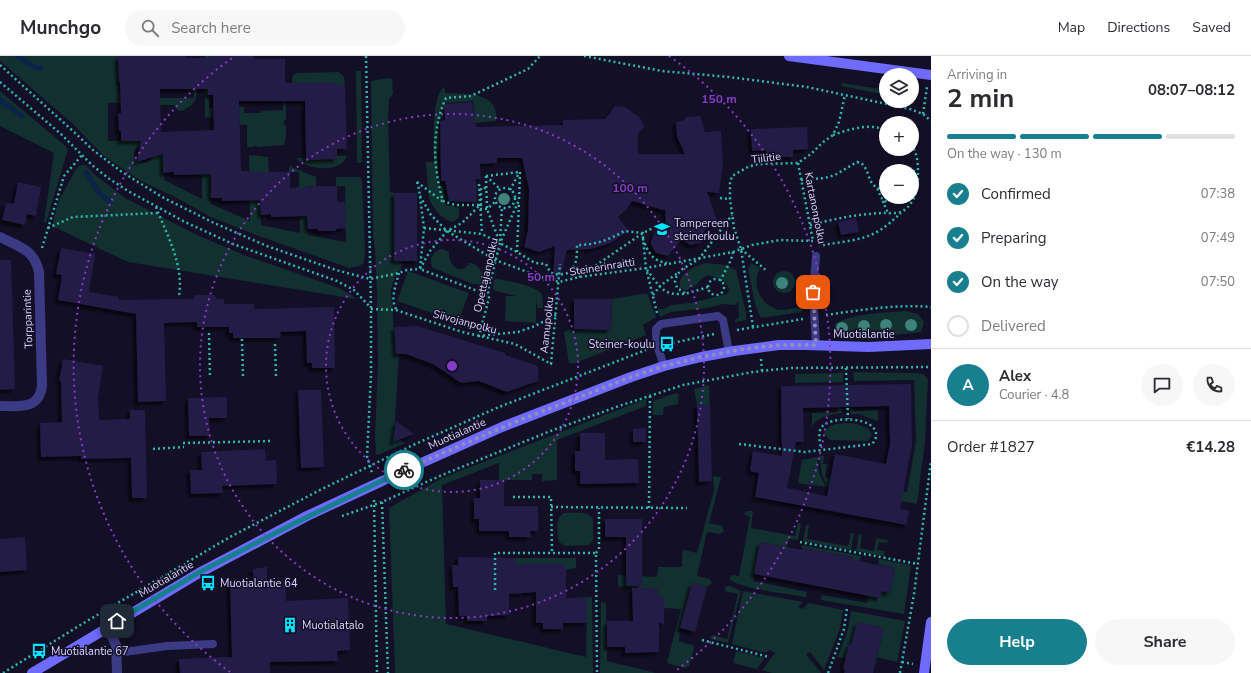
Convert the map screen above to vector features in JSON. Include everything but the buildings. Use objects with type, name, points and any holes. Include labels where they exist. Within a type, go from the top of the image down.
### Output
[{"type":"street","points":[[789,56],[931,75]]},
{"type":"street","points":[[0,237],[30,254],[34,258]]},
{"type":"street","name":"Torpparintie","points":[[0,406],[27,405],[36,401],[41,393],[39,272],[34,258]]},
{"type":"street","name":"Muotialantie","points":[[32,673],[198,573],[289,526],[408,468],[509,424],[616,382],[664,366],[729,352],[779,345],[869,347],[931,344]]},
{"type":"street","points":[[924,673],[931,622]]},
{"type":"street","points":[[107,627],[116,642],[117,673]]},
{"type":"lane","points":[[815,251],[813,292],[816,345]]},
{"type":"lane","points":[[664,366],[658,347],[656,333],[658,326],[718,316],[723,320],[729,352]]},
{"type":"lane","points":[[117,654],[167,646],[213,644]]},
{"type":"path","points":[[366,56],[371,309],[371,375],[367,456],[370,466]]},
{"type":"path","points":[[443,201],[436,173],[436,153],[438,116],[446,98],[471,96],[528,69],[540,56]]},
{"type":"path","points":[[584,56],[662,71],[706,74],[808,87],[910,109],[923,114],[931,121]]},
{"type":"path","points":[[0,65],[93,150],[122,172],[162,197],[214,223],[267,246],[336,270],[370,279],[400,273],[407,270],[420,269],[475,290],[488,291]]},
{"type":"path","points":[[0,82],[61,134],[108,178],[128,191],[156,207],[233,244],[337,281],[354,290],[371,309]]},
{"type":"path","name":"Tiilitie","points":[[753,328],[741,249],[734,228],[732,215],[730,183],[732,176],[748,167],[758,164],[798,163],[811,154],[833,135],[839,122],[845,95]]},
{"type":"path","points":[[833,135],[864,127],[879,127]]},
{"type":"path","points":[[34,258],[42,249],[64,176],[82,155]]},
{"type":"path","points":[[801,180],[825,178],[835,175],[857,162],[860,162],[866,170],[871,182],[880,192],[880,197],[887,202],[883,202],[888,213]]},
{"type":"path","name":"Kartanonpolku","points":[[798,163],[815,251]]},
{"type":"path","points":[[486,176],[520,172]]},
{"type":"path","points":[[510,190],[520,172]]},
{"type":"path","name":"Opettajanpolku","points":[[479,336],[489,298],[488,291],[500,243],[519,200],[520,172]]},
{"type":"path","points":[[486,176],[487,209],[500,243]]},
{"type":"path","points":[[486,176],[500,189]]},
{"type":"path","points":[[420,269],[424,228],[417,182],[443,201],[455,206],[480,205]]},
{"type":"path","points":[[479,184],[482,234]]},
{"type":"path","points":[[420,269],[430,251],[447,231],[462,223],[481,205],[481,188],[486,188]]},
{"type":"path","points":[[505,188],[510,190],[515,200],[510,207],[499,207],[495,202],[495,194],[500,189],[505,188]]},
{"type":"path","name":"Steinerinraitti","points":[[420,196],[431,215],[447,231],[495,260],[559,282],[579,277],[699,259],[733,252],[752,245],[780,240],[813,241]]},
{"type":"path","points":[[720,198],[730,199]]},
{"type":"path","points":[[515,200],[519,200],[517,252]]},
{"type":"path","points":[[480,209],[487,209],[495,202]]},
{"type":"path","points":[[815,251],[873,234],[887,225],[909,204]]},
{"type":"path","points":[[156,207],[179,265],[181,280],[179,296]]},
{"type":"path","points":[[500,243],[502,207]]},
{"type":"path","points":[[810,225],[859,214],[903,211]]},
{"type":"path","points":[[48,228],[73,217],[158,213]]},
{"type":"path","points":[[652,295],[660,286],[681,270],[699,259],[732,215]]},
{"type":"path","points":[[579,277],[643,233],[661,224]]},
{"type":"path","points":[[424,228],[482,234],[535,262],[546,264],[550,272],[554,274],[567,274],[573,268],[577,258],[577,245],[589,245],[610,239],[624,230],[643,233]]},
{"type":"path","points":[[643,233],[646,268],[657,313],[658,326]]},
{"type":"path","points":[[643,239],[648,252],[653,258],[659,262],[670,263]]},
{"type":"path","points":[[741,249],[767,271]]},
{"type":"path","points":[[720,281],[731,260],[733,252]]},
{"type":"path","name":"Aamupolku","points":[[551,364],[560,264]]},
{"type":"path","points":[[646,268],[660,286],[670,293],[685,294],[708,287]]},
{"type":"path","points":[[681,270],[677,275],[677,288],[685,294]]},
{"type":"path","points":[[396,310],[393,304],[394,294],[400,273]]},
{"type":"path","points":[[712,281],[720,281],[725,286],[722,294],[713,294],[709,292],[708,287],[709,283],[712,281]]},
{"type":"path","name":"Siivojanpolku","points":[[371,309],[396,310],[462,332],[515,344],[551,364]]},
{"type":"path","points":[[479,336],[518,332],[535,326],[556,315]]},
{"type":"path","points":[[209,333],[210,377]]},
{"type":"path","points":[[242,339],[243,377]]},
{"type":"path","points":[[275,344],[276,376]]},
{"type":"path","points":[[336,518],[375,505],[513,446],[589,416],[650,395],[695,382],[753,372],[790,368],[931,367]]},
{"type":"path","points":[[846,368],[848,419]]},
{"type":"path","points":[[649,508],[650,395]]},
{"type":"path","points":[[739,444],[806,452],[872,444],[876,433],[870,425],[863,421],[848,419],[828,423],[822,427],[820,431],[821,449]]},
{"type":"path","points":[[184,443],[272,441]]},
{"type":"path","points":[[153,449],[184,447]]},
{"type":"path","points":[[900,673],[918,564],[931,461]]},
{"type":"path","points":[[513,497],[552,497],[552,553]]},
{"type":"path","points":[[382,502],[388,673]]},
{"type":"path","points":[[375,505],[376,673]]},
{"type":"path","points":[[552,507],[687,508]]},
{"type":"path","points":[[597,673],[596,553],[599,549],[599,508]]},
{"type":"path","points":[[800,542],[918,564]]},
{"type":"path","points":[[495,590],[495,553],[596,553]]},
{"type":"path","points":[[828,673],[844,629],[847,608]]},
{"type":"path","points":[[702,640],[769,657]]},
{"type":"green space","points":[[0,56],[118,56],[119,94],[157,93],[157,98],[194,98],[194,86],[197,83],[195,100],[191,106],[182,111],[177,110],[174,105],[160,105],[160,102],[108,103],[108,141],[153,141],[140,146],[135,150],[135,157],[139,162],[146,163],[152,158],[162,136],[164,180],[202,199],[202,172],[210,156],[211,204],[250,221],[249,155],[268,157],[269,172],[260,173],[261,225],[300,233],[299,172],[289,172],[289,166],[316,177],[316,186],[306,187],[308,235],[346,242],[345,186],[336,186],[336,177],[360,177],[362,179],[365,252],[364,263],[359,266],[349,268],[256,235],[211,217],[175,197],[141,181],[104,156],[72,123],[0,61]]},
{"type":"green space","points":[[205,56],[211,56],[211,63],[208,66],[209,108],[244,107],[244,113],[261,113],[261,111],[283,110],[284,98],[286,99],[286,120],[284,120],[284,125],[286,125],[286,137],[284,145],[247,147],[247,125],[240,125],[239,118],[205,117]]},
{"type":"green space","points":[[356,71],[361,71],[362,162],[360,163],[357,163]]},
{"type":"green space","points":[[339,72],[344,77],[345,85],[339,85],[339,87],[292,83],[293,75],[297,73]]},
{"type":"green space","points":[[388,78],[392,79],[393,93],[389,99],[388,118],[390,192],[394,193],[394,261],[401,261],[401,270],[396,273],[391,290],[396,354],[399,354],[394,436],[405,443],[378,455],[376,454],[375,438],[378,364],[377,293],[373,236],[371,81]]},
{"type":"green space","points":[[842,83],[879,89],[879,94],[841,86]]},
{"type":"green space","points":[[445,87],[445,93],[471,94],[487,99],[493,104],[496,111],[496,121],[475,123],[473,101],[444,103],[444,119],[439,120],[439,146],[437,152],[440,186],[444,186],[445,204],[459,208],[459,217],[454,222],[446,220],[439,214],[429,199],[426,162],[434,162],[435,109],[437,99]]},
{"type":"green space","points":[[0,91],[68,149],[46,223],[44,222],[54,153],[0,126]]},
{"type":"green space","points":[[337,156],[347,156],[343,162],[330,168],[307,165],[296,158],[306,158],[309,160],[336,159]]},
{"type":"green space","points":[[81,165],[86,165],[94,174],[125,198],[197,235],[244,255],[339,288],[356,299],[128,262],[52,226],[58,202],[76,169]]},
{"type":"green space","points":[[440,249],[449,252],[450,261],[457,269],[465,268],[469,263],[476,265],[488,279],[486,285],[473,284],[433,268],[431,262],[432,257]]},
{"type":"green space","points":[[705,263],[726,265],[736,270],[746,313],[746,320],[735,322],[735,320],[739,317],[738,301],[736,305],[723,304],[707,308],[671,312],[660,317],[658,309],[664,309],[671,305],[690,303],[727,294],[729,289],[726,283],[711,276],[706,276],[692,288],[685,290],[680,288],[681,278],[687,271]]},
{"type":"green space","points":[[751,263],[760,268],[757,277],[757,287],[765,302],[776,309],[783,310],[800,308],[802,309],[802,312],[761,318],[756,308],[748,269]]},
{"type":"green space","points":[[408,271],[469,293],[458,322],[397,301]]},
{"type":"green space","points":[[784,271],[792,274],[795,282],[792,290],[784,293],[776,290],[773,282],[776,274]]},
{"type":"green space","points":[[496,279],[528,286],[534,288],[542,294],[543,308],[538,308],[536,301],[536,323],[505,321],[506,296],[516,296],[493,290],[494,280]]},
{"type":"green space","points":[[647,293],[656,317],[643,325],[646,335],[575,363],[569,363],[564,332],[571,329],[611,330],[612,299]]},
{"type":"green space","points":[[905,311],[918,314],[924,322],[921,332],[878,336],[857,336],[836,333],[835,323],[852,317]]},
{"type":"green space","points":[[853,372],[917,373],[927,377],[925,441],[917,504],[827,487],[822,474],[819,456],[824,456],[823,464],[827,464],[825,477],[907,492],[916,441],[914,380],[854,381]]},
{"type":"green space","points":[[843,373],[843,382],[795,383],[795,374]]},
{"type":"green space","points":[[709,385],[710,405],[697,405],[694,389]]},
{"type":"green space","points":[[676,393],[679,394],[678,404],[664,407],[663,415],[653,415],[653,401]]},
{"type":"green space","points":[[838,395],[842,395],[842,413],[822,418],[815,422],[812,426],[812,413],[837,412]]},
{"type":"green space","points":[[850,395],[852,411],[878,410],[878,421],[859,414],[851,414]]},
{"type":"green space","points":[[646,399],[646,406],[557,440],[557,480],[542,481],[542,474],[532,474],[532,480],[499,480],[499,463],[442,485],[446,624],[586,657],[587,598],[566,598],[591,597],[593,673],[395,673],[389,508],[442,478]]},
{"type":"green space","points":[[849,423],[857,424],[869,429],[872,435],[868,441],[830,440],[825,435],[824,432],[830,426]]},
{"type":"green space","points":[[817,457],[819,473],[826,487],[798,483],[802,460]]},
{"type":"green space","points":[[713,476],[721,477],[709,523],[722,526],[724,531],[720,534],[707,532],[697,576],[709,579],[712,583],[707,587],[692,583],[680,628],[679,641],[692,645],[694,648],[689,666],[685,668],[667,663],[681,609],[664,608],[664,596],[658,596],[658,588],[632,588],[618,586],[618,575],[657,577],[658,567],[682,567],[682,553],[684,550],[697,553],[714,491]]},
{"type":"green space","points":[[747,511],[753,511],[751,528],[795,536],[798,523],[801,524],[798,540],[789,539],[787,547],[760,542],[753,581],[807,592],[806,597],[755,589],[730,580],[732,575],[739,576],[750,517],[744,514]]},
{"type":"green space","points":[[564,513],[585,513],[591,517],[593,520],[593,540],[589,545],[565,546],[559,542],[557,530],[558,522],[561,515]]},
{"type":"green space","points":[[806,525],[809,525],[807,539],[848,546],[851,533],[854,533],[851,550],[803,541]]},
{"type":"green space","points":[[859,534],[862,535],[860,548],[874,551],[876,538],[888,540],[887,543],[879,542],[877,550],[885,551],[884,556],[856,551]]},
{"type":"green space","points":[[802,545],[861,556],[860,561],[853,560],[853,557],[802,548]]},
{"type":"green space","points":[[515,558],[576,558],[576,568],[565,570],[521,588],[521,596],[509,591],[515,568]]},
{"type":"green space","points":[[879,559],[911,565],[904,614],[821,600],[822,595],[867,603],[868,596],[880,598],[882,591],[890,593],[895,568],[878,564]]},
{"type":"green space","points":[[727,586],[741,591],[728,643],[711,639],[710,637],[713,635],[727,639],[738,594],[725,591],[725,587]]},
{"type":"green space","points":[[743,591],[803,602],[798,607],[803,609],[809,603],[843,610],[840,628],[824,670],[810,652],[806,654],[821,673],[772,673],[762,670],[775,653],[770,650],[767,652],[762,652],[732,644]]},
{"type":"green space","points":[[601,602],[606,603],[607,661],[656,673],[600,673]]},
{"type":"green space","points":[[851,611],[905,621],[897,662],[877,657],[884,628],[857,622],[851,645],[849,644],[846,658],[838,657],[848,629]]},
{"type":"green space","points":[[736,651],[764,659],[757,669],[733,663]]},
{"type":"waterway","points":[[17,56],[36,68],[41,68]]},
{"type":"waterway","points":[[0,100],[22,116]]},
{"type":"waterway","points":[[86,173],[100,194],[110,202]]},
{"type":"way so far","points":[[404,470],[553,406],[648,370],[701,357],[744,349],[779,345],[816,345],[813,292]]},
{"type":"place","name":"Tampereen steinerkoulu","points":[[662,229]]},
{"type":"place","name":"Steiner-koulu","points":[[667,344]]},
{"type":"place","name":"Muotialantie 64","points":[[208,583]]},
{"type":"place","name":"Muotialatalo","points":[[290,625]]},
{"type":"place","name":"Muotialantie 67","points":[[39,651]]},
{"type":"route","points":[[117,621],[198,573],[327,506],[404,470]]}]
